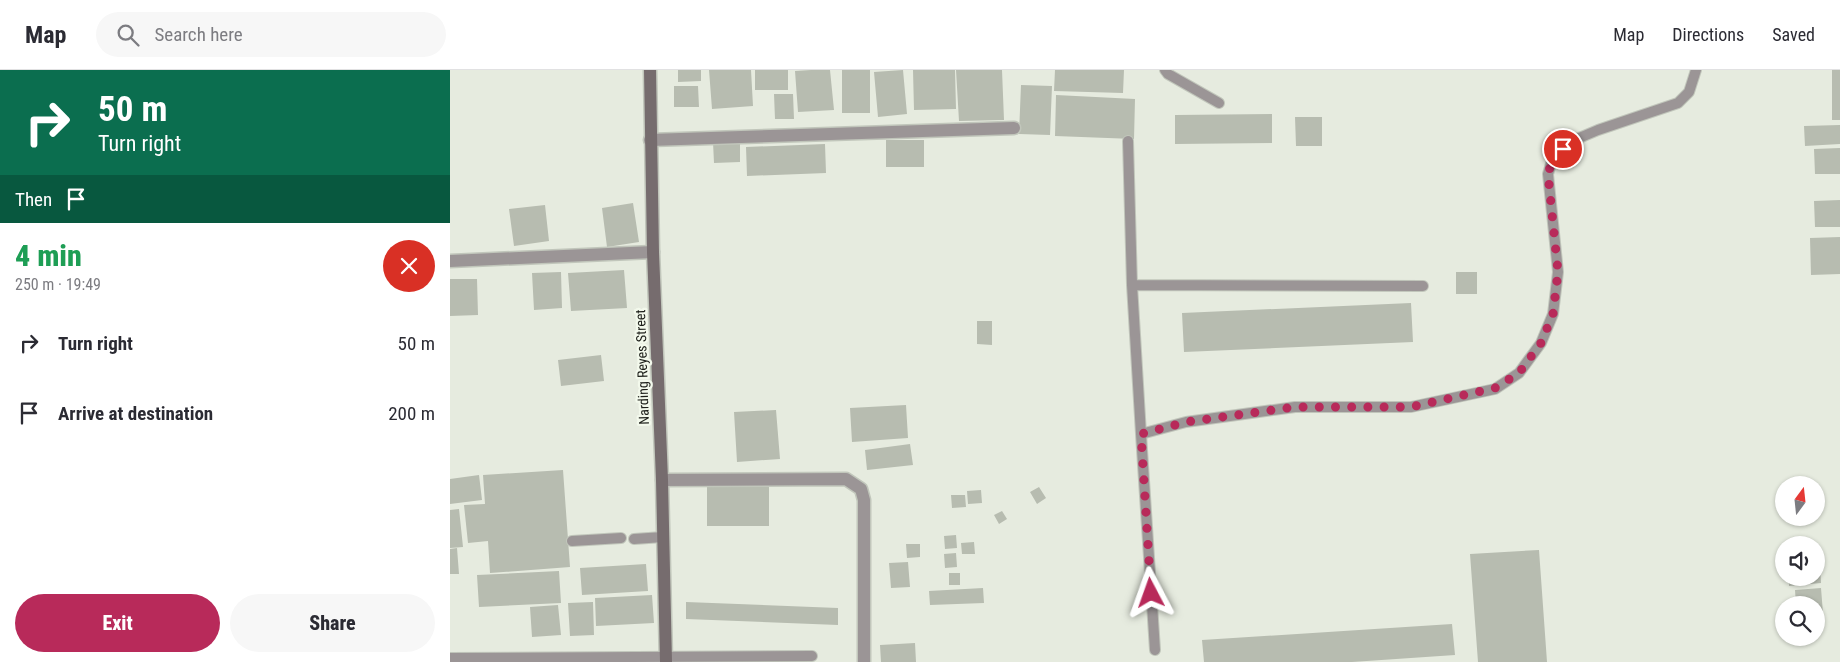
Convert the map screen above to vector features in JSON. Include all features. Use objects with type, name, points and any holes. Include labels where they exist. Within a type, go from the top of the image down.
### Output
[{"type":"street","name":"Narding Reyes Street","points":[[650,70],[653,252],[662,480],[666,659]]},
{"type":"street","points":[[650,140],[1014,128]]},
{"type":"street","points":[[450,261],[653,252]]},
{"type":"street","points":[[662,480],[846,479],[861,489],[864,500],[864,662]]},
{"type":"lane","points":[[1165,70],[1168,74],[1219,103]]},
{"type":"lane","points":[[1141,434],[1186,422],[1295,407],[1411,407],[1495,388],[1519,373],[1541,343],[1553,314],[1558,272],[1548,174],[1553,157],[1572,141],[1598,130],[1678,103],[1689,92],[1696,70]]},
{"type":"lane","points":[[1128,141],[1132,285],[1155,650]]},
{"type":"lane","points":[[1132,285],[1423,286]]},
{"type":"lane","points":[[572,541],[621,538]]},
{"type":"lane","points":[[634,539],[663,538]]},
{"type":"lane","points":[[450,658],[666,659],[812,656]]},
{"type":"building","points":[[678,70],[701,70],[701,81],[678,82]]},
{"type":"building","points":[[709,70],[751,70],[753,106],[712,109]]},
{"type":"building","points":[[755,70],[788,70],[788,90],[755,90]]},
{"type":"building","points":[[830,70],[834,110],[798,112],[795,71]]},
{"type":"building","points":[[842,70],[870,70],[870,113],[842,113]]},
{"type":"building","points":[[903,70],[907,114],[878,117],[874,72]]},
{"type":"building","points":[[913,70],[955,70],[956,109],[914,110]]},
{"type":"building","points":[[956,70],[1002,70],[1004,120],[959,121]]},
{"type":"building","points":[[1055,70],[1124,70],[1123,93],[1054,91]]},
{"type":"building","points":[[1832,70],[1840,70],[1840,120],[1832,120]]},
{"type":"building","points":[[1021,85],[1052,86],[1050,135],[1019,134]]},
{"type":"building","points":[[674,86],[698,86],[699,107],[674,107]]},
{"type":"building","points":[[774,94],[793,94],[794,119],[775,119]]},
{"type":"building","points":[[1056,95],[1135,99],[1134,139],[1055,136]]},
{"type":"building","points":[[1272,114],[1272,143],[1175,144],[1175,115]]},
{"type":"building","points":[[1295,117],[1322,117],[1322,146],[1296,146]]},
{"type":"building","points":[[1840,125],[1840,144],[1805,146],[1804,126]]},
{"type":"building","points":[[886,140],[924,140],[924,167],[886,167]]},
{"type":"building","points":[[713,142],[740,142],[740,162],[714,163]]},
{"type":"building","points":[[825,144],[826,173],[747,176],[746,147]]},
{"type":"building","points":[[1840,148],[1840,174],[1815,174],[1814,149]]},
{"type":"building","points":[[1840,200],[1840,227],[1815,227],[1814,201]]},
{"type":"building","points":[[633,203],[639,242],[607,247],[602,208]]},
{"type":"building","points":[[545,205],[549,241],[514,246],[509,209]]},
{"type":"building","points":[[1840,237],[1840,274],[1811,275],[1810,238]]},
{"type":"building","points":[[624,270],[627,308],[571,311],[568,273]]},
{"type":"building","points":[[561,272],[562,308],[534,310],[532,273]]},
{"type":"building","points":[[1456,272],[1477,272],[1477,294],[1456,294]]},
{"type":"building","points":[[450,279],[477,279],[478,315],[450,316]]},
{"type":"building","points":[[1411,303],[1413,342],[1184,352],[1182,313]]},
{"type":"building","points":[[977,321],[992,321],[992,345],[977,344]]},
{"type":"building","points":[[601,355],[604,381],[561,386],[558,360]]},
{"type":"building","points":[[906,405],[908,438],[852,442],[850,408]]},
{"type":"building","points":[[776,410],[780,459],[737,462],[734,412]]},
{"type":"building","points":[[910,444],[913,465],[867,470],[865,450]]},
{"type":"building","points":[[563,470],[570,567],[490,573],[488,541],[468,543],[464,505],[485,504],[483,475]]},
{"type":"building","points":[[479,475],[482,500],[450,504],[450,479]]},
{"type":"building","points":[[707,487],[769,487],[769,526],[707,526]]},
{"type":"building","points":[[1039,487],[1046,498],[1037,504],[1030,492]]},
{"type":"building","points":[[981,490],[982,503],[968,504],[967,491]]},
{"type":"building","points":[[951,495],[965,495],[966,507],[952,508]]},
{"type":"building","points":[[459,509],[463,547],[450,548],[450,510]]},
{"type":"building","points":[[1002,511],[1007,519],[999,524],[994,515]]},
{"type":"building","points":[[956,535],[957,548],[945,549],[944,536]]},
{"type":"building","points":[[974,542],[975,554],[962,554],[961,543]]},
{"type":"building","points":[[906,544],[920,544],[920,557],[907,558]]},
{"type":"building","points":[[457,548],[459,574],[450,574],[450,549]]},
{"type":"building","points":[[1539,550],[1547,662],[1478,662],[1470,554]]},
{"type":"building","points":[[956,553],[957,567],[945,568],[944,554]]},
{"type":"building","points":[[908,562],[910,587],[891,588],[889,563]]},
{"type":"building","points":[[646,564],[648,591],[582,595],[580,568]]},
{"type":"building","points":[[559,571],[561,603],[479,607],[477,575]]},
{"type":"building","points":[[949,573],[960,573],[960,585],[949,585]]},
{"type":"building","points":[[983,588],[984,603],[930,605],[929,591]]},
{"type":"building","points":[[1821,588],[1822,596],[1795,596],[1795,590]]},
{"type":"building","points":[[652,595],[654,623],[596,626],[595,598]]},
{"type":"building","points":[[593,602],[594,635],[570,636],[568,603]]},
{"type":"building","points":[[686,602],[838,608],[838,625],[686,619]]},
{"type":"building","points":[[558,605],[561,635],[532,637],[530,607]]},
{"type":"building","points":[[1452,624],[1455,655],[1352,662],[1204,662],[1202,640]]},
{"type":"building","points":[[915,643],[916,662],[881,662],[880,645]]},
{"type":"route","points":[[1151,593],[1141,434],[1186,422],[1295,407],[1411,407],[1495,388],[1519,373],[1541,343],[1553,314],[1558,272],[1548,174],[1553,157],[1563,149]]}]
